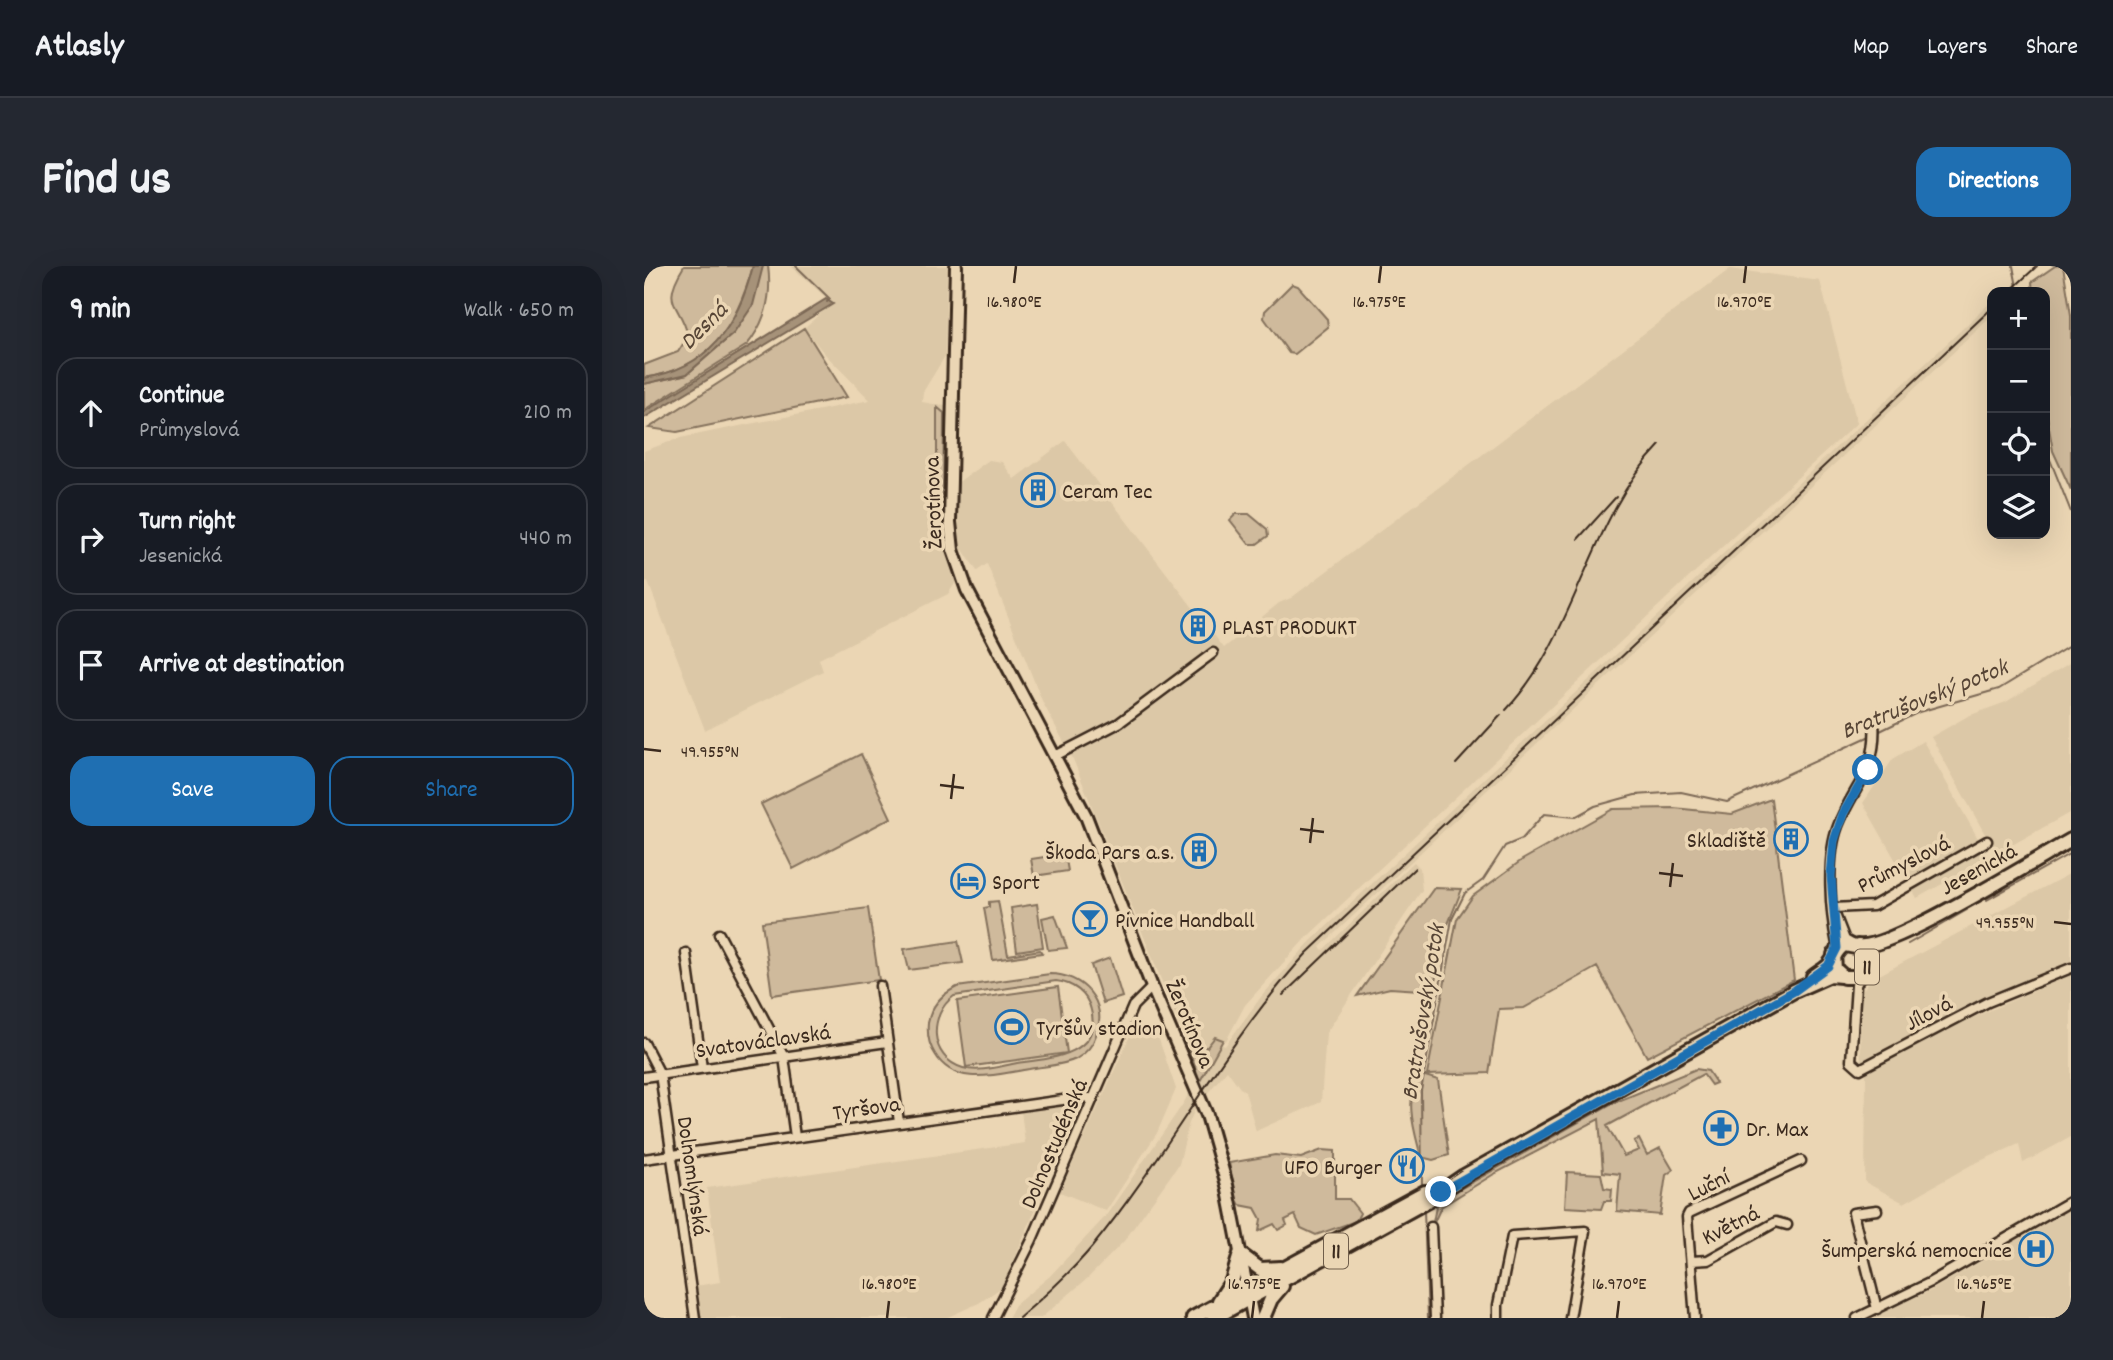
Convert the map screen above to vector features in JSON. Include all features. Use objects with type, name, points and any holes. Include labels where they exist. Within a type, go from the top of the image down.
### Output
[{"type":"main road","name":"Jesenická","points":[[1193,1318],[1214,1312],[1293,1270],[1794,991],[1830,975],[1851,979],[1864,970],[1874,953],[1904,932],[2071,840]]},
{"type":"main road","name":"Jesenická","points":[[1794,991],[1828,966],[1835,954],[1845,945],[1869,946],[1904,932]]},
{"type":"main road","name":"11","points":[[1856,945],[1866,953],[1864,970]]},
{"type":"main road","name":"11","points":[[1835,954],[1835,969],[1841,976]]},
{"type":"main road","points":[[1240,1254],[1246,1262],[1260,1269],[1293,1270]]},
{"type":"main road","points":[[1214,1312],[1233,1281],[1240,1254]]},
{"type":"main road","points":[[1263,1318],[1271,1299],[1293,1270]]},
{"type":"street","name":"Žerotínova","points":[[956,266],[950,522],[953,551],[967,590],[1086,816],[1152,987],[1211,1125],[1233,1210],[1253,1318]]},
{"type":"street","points":[[1055,756],[1119,723],[1213,653]]},
{"type":"street","name":"Průmyslová","points":[[1835,954],[1831,876],[1837,828],[1868,770],[1874,741],[1874,723]]},
{"type":"street","name":"Průmyslová","points":[[1834,908],[1873,906],[1987,841]]},
{"type":"street","name":"Průmyslová","points":[[1834,908],[1845,940],[1856,945]]},
{"type":"street","points":[[719,934],[784,1057],[795,1137]]},
{"type":"street","points":[[686,953],[702,1068]]},
{"type":"street","name":"Jílová","points":[[1864,970],[1856,985],[1851,1061],[1854,1068],[1860,1069],[1988,1002],[2071,968]]},
{"type":"street","name":"Jílová","points":[[1841,976],[1849,984],[1854,1014]]},
{"type":"street","points":[[880,986],[899,1122]]},
{"type":"street","name":"Dolnostudénská","points":[[993,1318],[1013,1281],[1133,1006],[1152,987]]},
{"type":"street","name":"Svatováclavská","points":[[644,1077],[887,1042]]},
{"type":"street","name":"Dolnomlýnská","points":[[644,1043],[660,1074],[695,1318]]},
{"type":"street","name":"Tyršova","points":[[644,1158],[1084,1097],[1093,1098]]},
{"type":"street","name":"Luční","points":[[1695,1318],[1687,1217],[1689,1213],[1801,1161]]},
{"type":"street","points":[[1857,1318],[1929,1283],[2071,1201]]},
{"type":"street","points":[[1877,1210],[1853,1213],[1877,1309]]},
{"type":"street","name":"Květná","points":[[1691,1261],[1707,1260],[1776,1222],[1787,1225]]},
{"type":"street","points":[[1431,1227],[1435,1318]]},
{"type":"street","points":[[1498,1318],[1498,1305],[1512,1236],[1585,1231],[1570,1318]]},
{"type":"shaded area","points":[[684,266],[753,266],[738,308],[717,341],[687,365],[644,378],[644,365],[678,352],[688,336],[672,297]]},
{"type":"shaded area","points":[[753,266],[763,266],[753,305],[734,333],[687,374],[644,384],[644,378],[686,365],[717,341],[739,308]]},
{"type":"shaded area","points":[[763,266],[768,266],[769,277],[766,308],[759,327],[747,345],[644,410],[644,384],[687,374],[734,333]]},
{"type":"shaded area","points":[[791,266],[947,266],[945,356],[923,392],[922,402],[945,406],[945,545],[956,582],[948,594],[819,659],[823,671],[705,730],[648,582],[644,583],[644,451],[680,438],[870,400],[823,352],[804,328],[832,303]]},
{"type":"shaded area","points":[[2055,266],[2063,266],[2071,315],[2071,490],[2053,451],[2050,434],[2050,287],[2032,287],[2032,282]]},
{"type":"shaded area","points":[[1730,269],[1820,281],[1857,423],[1304,940],[1245,1005],[1226,1041],[1215,1037],[1208,1047],[1198,1048],[1186,1042],[1073,759],[1043,703],[987,564],[977,571],[963,550],[960,550],[957,483],[989,460],[1002,462],[1014,479],[1065,441],[1224,648],[1279,603],[1291,598]]},
{"type":"shaded area","points":[[1292,284],[1298,286],[1327,319],[1328,327],[1295,354],[1289,353],[1264,318],[1265,311]]},
{"type":"shaded area","points":[[826,299],[833,304],[644,418],[644,412]]},
{"type":"shaded area","points":[[1987,306],[1987,321],[1320,947],[1323,950],[1414,862],[1420,868],[1422,890],[1326,1033],[1321,1102],[1256,1131],[1245,1091],[1227,1070],[1196,1107],[1189,1123],[1179,1164],[1124,1241],[1088,1278],[1041,1318],[1008,1318],[1015,1305],[1050,1276],[1105,1217],[1183,1104],[1217,1043],[1225,1046],[1261,997],[1308,944]]},
{"type":"shaded area","points":[[804,328],[847,397],[677,432],[649,428]]},
{"type":"shaded area","points":[[937,407],[944,413],[943,514],[937,517]]},
{"type":"shaded area","points":[[1236,514],[1249,514],[1267,529],[1268,536],[1257,544],[1249,544],[1230,520]]},
{"type":"shaded area","points":[[2071,662],[2071,812],[1996,854],[1931,737],[1968,716],[2006,702]]},
{"type":"shaded area","points":[[1923,741],[1989,858],[1917,898],[1863,803],[1893,759]]},
{"type":"shaded area","points":[[861,754],[891,818],[793,869],[761,804]]},
{"type":"shaded area","points":[[1771,799],[1794,980],[1647,1057],[1597,967],[1524,1008],[1499,1009],[1489,1073],[1427,1075],[1457,919],[1473,896],[1522,860],[1613,809],[1674,808],[1732,814]]},
{"type":"shaded area","points":[[1065,854],[1068,871],[1034,876],[1031,859]]},
{"type":"shaded area","points":[[2071,873],[2071,962],[1974,1004],[1861,1064],[1859,995],[1870,980]]},
{"type":"shaded area","points":[[1434,888],[1462,889],[1444,934],[1431,1003],[1420,990],[1390,988],[1357,996]]},
{"type":"shaded area","points":[[998,901],[1008,955],[1040,950],[1042,953],[993,960],[984,908],[989,907],[989,902]]},
{"type":"shaded area","points":[[1037,904],[1043,947],[1017,951],[1011,908]]},
{"type":"shaded area","points":[[868,908],[879,980],[772,995],[762,922]]},
{"type":"shaded area","points":[[1055,915],[1067,948],[1048,950],[1042,918]]},
{"type":"shaded area","points":[[958,941],[963,963],[909,970],[904,949]]},
{"type":"shaded area","points":[[1110,958],[1122,997],[1103,1003],[1091,965]]},
{"type":"shaded area","points":[[1050,974],[1062,975],[1082,985],[1096,1001],[1099,1023],[1096,1035],[1091,1046],[1082,1055],[1065,1063],[990,1075],[965,1075],[943,1065],[933,1051],[929,1039],[929,1017],[942,997],[957,987]],"holes":[[[1062,982],[1083,994],[1091,1010],[1092,1025],[1089,1037],[1081,1046],[1070,1052],[1057,1057],[970,1069],[952,1063],[938,1046],[936,1024],[946,1004],[954,996]]]},
{"type":"shaded area","points":[[2071,975],[2071,1137],[2023,1163],[2019,1144],[1971,1165],[1904,1203],[1865,1182],[1866,1073],[1963,1022]]},
{"type":"shaded area","name":"Tyršův stadion","points":[[1058,987],[1067,1053],[966,1067],[957,1001]]},
{"type":"shaded area","points":[[1136,1022],[1156,1031],[1176,1089],[1157,1133],[1106,1211],[1060,1192]]},
{"type":"shaded area","points":[[1215,1037],[1223,1040],[1200,1081],[1186,1042],[1198,1048],[1207,1047]]},
{"type":"shaded area","points":[[1696,1069],[1708,1071],[1716,1083],[1711,1085],[1703,1074],[1607,1126],[1624,1156],[1639,1150],[1634,1141],[1639,1139],[1647,1155],[1660,1148],[1673,1170],[1666,1175],[1660,1215],[1617,1211],[1620,1174],[1603,1172],[1599,1119],[1494,1174],[1441,1207],[1432,1227],[1437,1202],[1611,1104]]},
{"type":"shaded area","points":[[1419,1074],[1438,1080],[1449,1155],[1433,1160],[1421,1157],[1413,1126],[1412,1094]]},
{"type":"shaded area","points":[[1082,1102],[1002,1287],[979,1303],[946,1318],[701,1318],[696,1286],[720,1282],[707,1188],[1025,1143],[1021,1111]]},
{"type":"shaded area","points":[[1322,1150],[1335,1151],[1335,1199],[1349,1199],[1360,1213],[1356,1221],[1316,1235],[1301,1228],[1295,1215],[1285,1220],[1287,1225],[1278,1230],[1274,1224],[1259,1231],[1261,1219],[1255,1208],[1240,1205],[1237,1200],[1229,1163],[1275,1155],[1301,1158]]},
{"type":"shaded area","points":[[1567,1172],[1601,1174],[1604,1188],[1612,1189],[1611,1201],[1604,1201],[1601,1209],[1565,1207]]},
{"type":"shaded area","name":"Šumperská nemocnice","points":[[2071,1209],[2071,1318],[1870,1318],[1932,1290]]},
{"type":"waterway","points":[[796,266],[830,299],[827,302]]},
{"type":"waterway","name":"Bratrušovský potok","points":[[2013,266],[2017,287]]},
{"type":"waterway","name":"Bratrušovský potok","points":[[2050,460],[2071,512]]},
{"type":"waterway","name":"Bratrušovský potok","points":[[1878,732],[1919,712],[1999,689],[2071,645]]},
{"type":"waterway","name":"Bratrušovský potok","points":[[1422,1188],[1421,1091],[1452,919],[1465,893],[1483,880],[1505,846],[1522,839],[1544,814],[1575,817],[1595,806],[1635,795],[1681,792],[1727,802],[1870,736]]},
{"type":"waterway","points":[[1987,900],[2071,853]]},
{"type":"waterway","points":[[1908,944],[1967,910]]},
{"type":"waterway","name":"Bratrušovský potok","points":[[1424,1211],[1428,1318]]},
{"type":"railway","points":[[2014,287],[2037,266]]},
{"type":"railway","points":[[1019,1318],[1057,1284],[1092,1247],[1120,1211],[1249,1024],[1307,953],[1987,313]]},
{"type":"railway","points":[[1506,710],[1530,680],[1550,647],[1616,507],[1636,475],[1660,445]]},
{"type":"railway","points":[[1578,539],[1616,497]]},
{"type":"railway","points":[[1456,764],[1501,715]]},
{"type":"railway","points":[[1283,995],[1415,868]]},
{"type":"place","name":"Ceram Tec","points":[[1038,490]]},
{"type":"place","name":"PLAST PRODUKT","points":[[1198,626]]},
{"type":"place","name":"Skladiště","points":[[1791,839]]},
{"type":"place","name":"Škoda Pars a.s.","points":[[1199,851]]},
{"type":"place","name":"Sport","points":[[968,881]]},
{"type":"place","name":"Pivnice Handball","points":[[1090,919]]},
{"type":"place","name":"Tyršův stadion","points":[[1012,1027]]},
{"type":"place","name":"Dr. Max","points":[[1721,1128]]},
{"type":"place","name":"UFO Burger","points":[[1407,1166]]},
{"type":"place","name":"Šumperská nemocnice","points":[[2036,1249]]},
{"type":"route","points":[[1441,1192],[1464,1176],[1794,991],[1828,966],[1837,946],[1833,925],[1831,876],[1834,841],[1843,814],[1868,770]]},
{"type":"water label","name":"Desná","points":[[703,325]]}]
